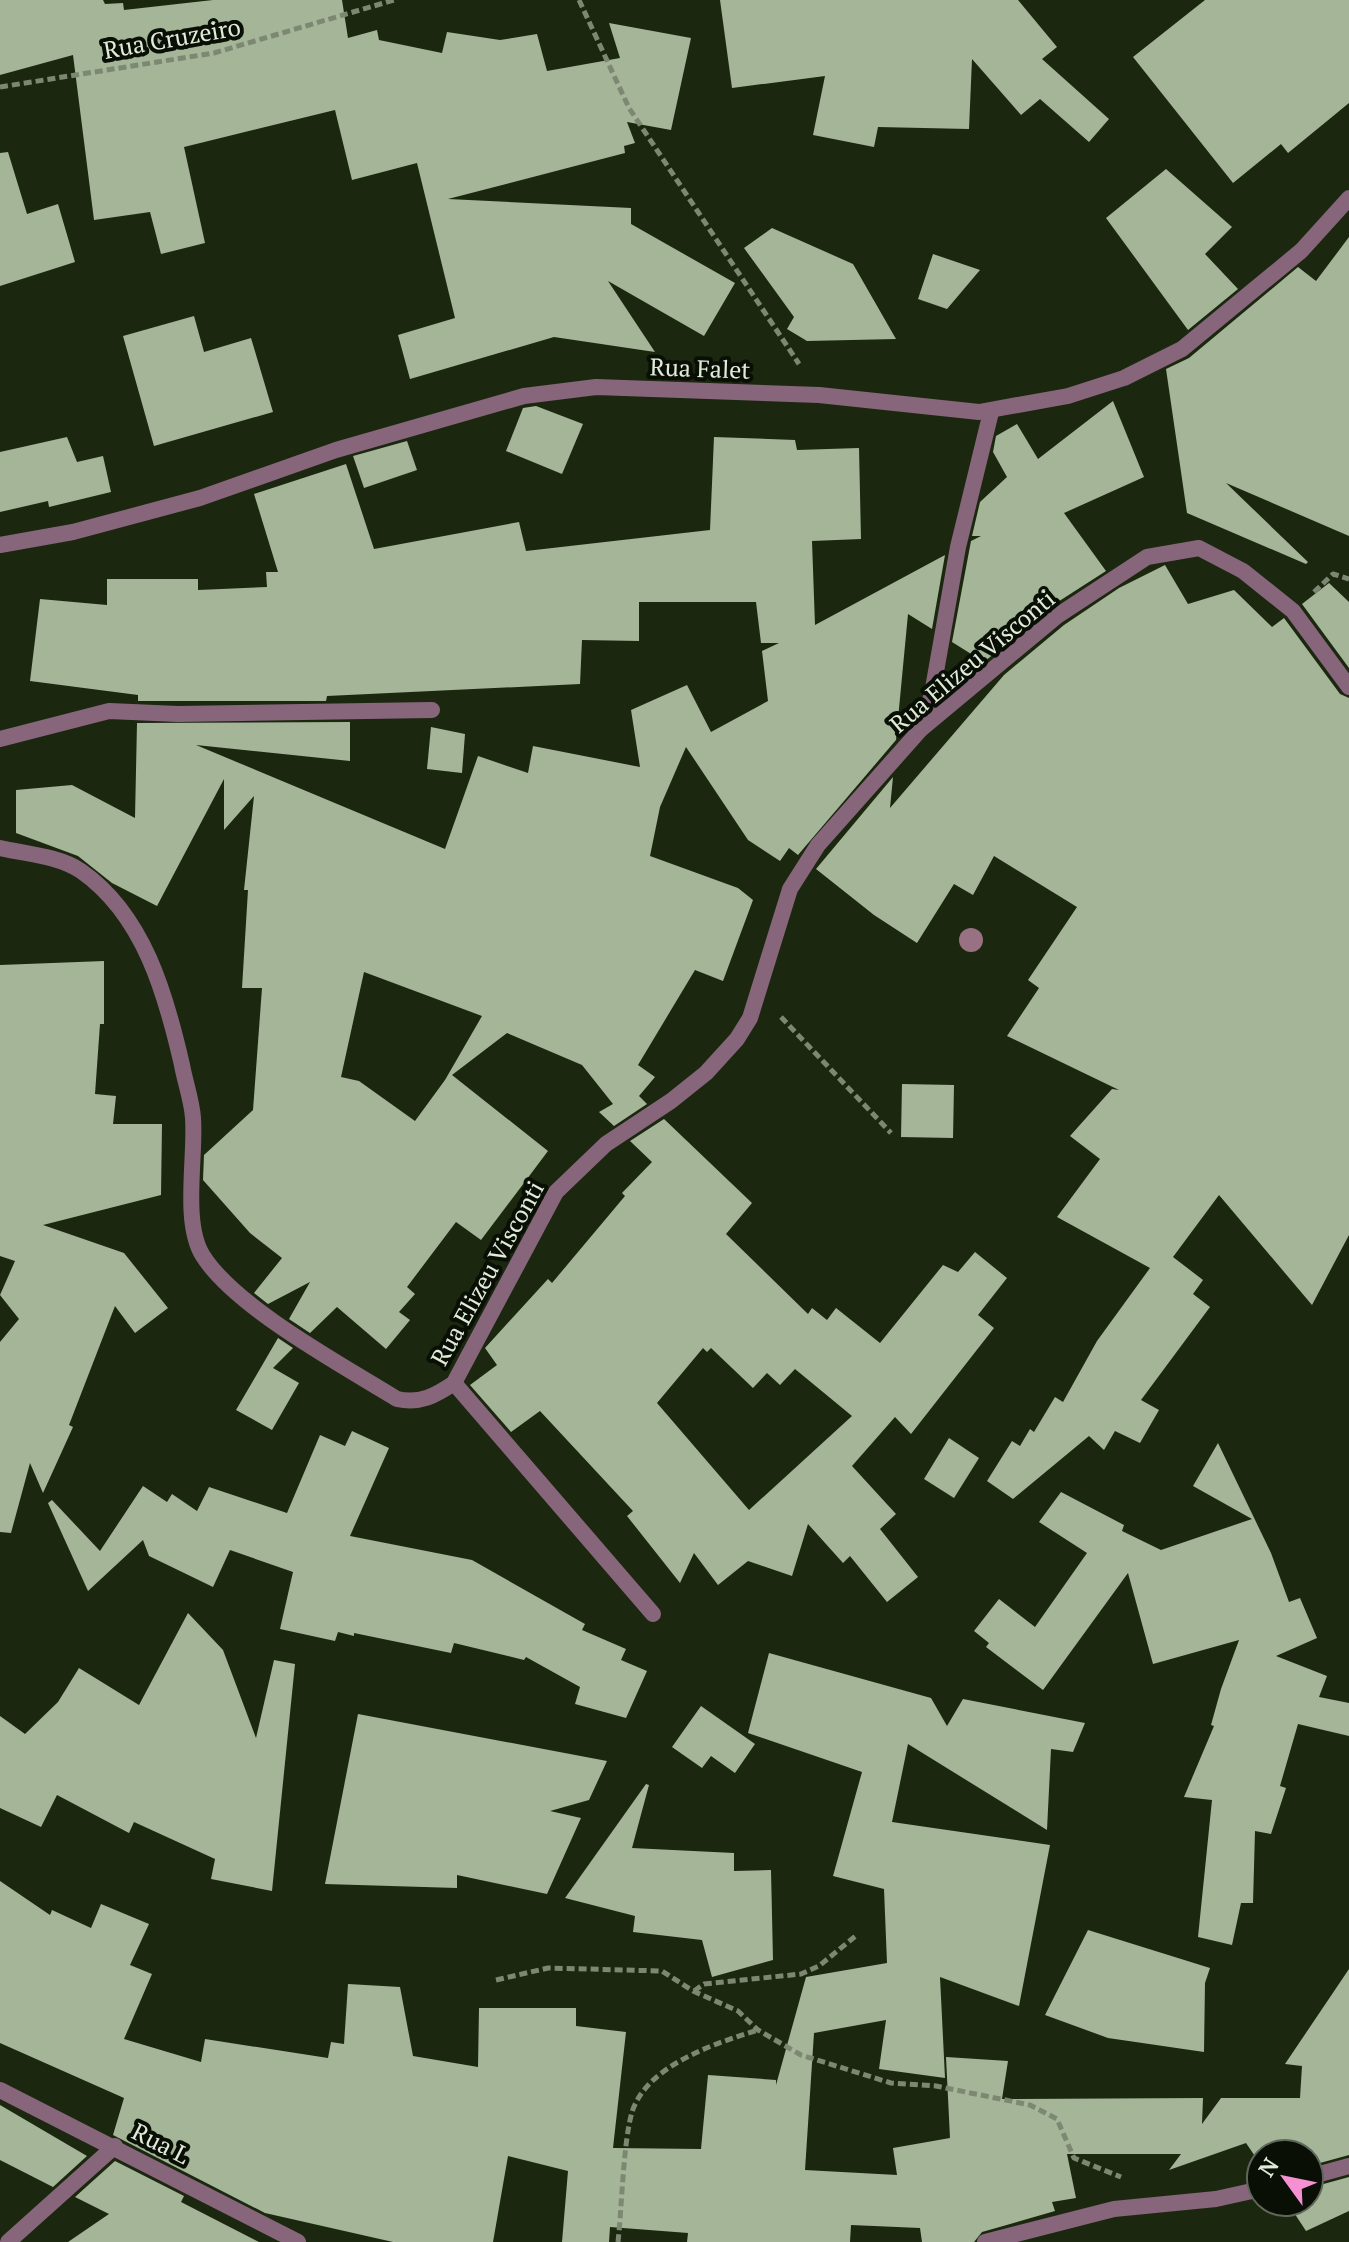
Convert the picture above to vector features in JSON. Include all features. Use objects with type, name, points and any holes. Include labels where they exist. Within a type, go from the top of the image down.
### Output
[{"type":"street","name":"Rua Falet","points":[[0,545],[73,532],[200,498],[336,450],[524,396],[596,387],[819,395],[991,412],[1068,396],[1124,378],[1182,349],[1301,251],[1349,198]]},
{"type":"street","points":[[921,729],[932,694],[958,547],[991,412]]},
{"type":"street","name":"Rua Elizeu Visconti","points":[[0,848],[57,861],[80,870],[112,899],[151,958],[193,1116],[193,1219],[202,1255],[227,1282],[282,1327],[397,1399],[413,1402],[454,1383],[556,1192],[606,1144],[671,1101],[706,1073],[737,1039],[758,993],[767,953],[790,889],[818,845],[921,729],[1057,616],[1147,557],[1199,548],[1243,571],[1293,611],[1349,687]]},
{"type":"street","points":[[0,739],[109,711],[178,714],[432,710]]},
{"type":"street","points":[[454,1383],[653,1614]]},
{"type":"street","name":"Rua L","points":[[0,2090],[298,2242]]},
{"type":"street","points":[[8,2242],[115,2146]]},
{"type":"street","points":[[1325,2173],[1349,2166]]},
{"type":"street","points":[[985,2242],[1114,2209],[1245,2192]]},
{"type":"path","name":"Rua Cruzeiro","points":[[0,87],[214,53],[394,0]]},
{"type":"path","points":[[579,0],[629,108],[819,395]]},
{"type":"path","points":[[1293,611],[1333,574],[1349,579]]},
{"type":"path","points":[[758,993],[891,1133]]},
{"type":"path","points":[[693,1991],[704,1984],[801,1974],[819,1966],[858,1934]]},
{"type":"path","points":[[496,1980],[548,1968],[662,1971],[693,1991],[738,2011],[758,2030],[801,2055],[891,2083],[936,2086],[1030,2105],[1057,2119],[1074,2158],[1143,2183],[1165,2204]]},
{"type":"path","points":[[618,2242],[633,2112],[647,2087],[705,2046],[758,2030]]},
{"type":"building","points":[[0,0],[103,0],[105,4],[123,3],[124,10],[213,0],[342,0],[348,38],[377,30],[379,40],[442,53],[447,32],[500,40],[537,34],[547,71],[620,58],[609,23],[691,38],[671,130],[627,122],[635,143],[624,146],[625,153],[448,199],[631,208],[631,224],[735,283],[704,336],[608,281],[655,352],[554,337],[410,379],[398,335],[455,318],[417,163],[352,180],[335,110],[184,147],[205,243],[161,254],[150,212],[94,220],[73,55],[0,75]]},
{"type":"building","points":[[720,0],[1018,0],[1057,47],[1042,59],[1109,119],[1089,142],[1040,99],[1021,115],[972,59],[969,129],[878,127],[874,147],[813,135],[825,76],[732,88]]},
{"type":"building","points":[[1205,0],[1349,0],[1349,103],[1288,153],[1281,144],[1233,183],[1133,57]]},
{"type":"building","points":[[8,152],[27,214],[58,204],[75,262],[0,286],[0,153]]},
{"type":"building","points":[[1166,169],[1232,227],[1205,254],[1238,289],[1188,330],[1106,218]]},
{"type":"building","points":[[772,228],[853,264],[896,339],[807,341],[787,329],[794,317],[744,248]]},
{"type":"building","points":[[1349,237],[1349,536],[1226,483],[1308,562],[1306,564],[1187,513],[1166,369],[1189,358],[1298,267],[1316,281]]},
{"type":"building","points":[[933,254],[980,270],[947,309],[918,299]]},
{"type":"building","points":[[194,316],[204,352],[251,338],[273,412],[154,446],[123,336]]},
{"type":"building","points":[[1113,401],[1144,477],[1064,513],[1106,571],[1050,607],[984,662],[952,642],[971,541],[981,536],[972,536],[980,502],[1007,477],[993,452],[996,436],[1017,424],[1038,459]]},
{"type":"building","points":[[536,406],[583,424],[562,474],[506,451],[523,408]]},
{"type":"building","points":[[67,437],[77,462],[103,456],[111,492],[49,507],[48,501],[0,512],[0,452]]},
{"type":"building","points":[[714,437],[795,440],[797,450],[859,448],[861,539],[812,541],[815,625],[945,555],[932,629],[908,614],[896,740],[798,855],[789,848],[780,861],[748,840],[686,747],[660,807],[650,856],[738,888],[753,900],[723,981],[695,970],[638,1065],[655,1077],[639,1096],[647,1104],[614,1126],[599,1112],[613,1104],[582,1065],[507,1033],[452,1075],[548,1151],[481,1240],[456,1222],[407,1287],[415,1294],[399,1312],[410,1320],[386,1349],[337,1307],[310,1333],[289,1319],[310,1282],[268,1304],[254,1293],[282,1258],[250,1233],[203,1180],[204,1155],[253,1110],[262,988],[242,988],[248,890],[244,890],[254,796],[224,830],[224,779],[157,906],[112,883],[78,856],[16,833],[16,790],[72,785],[135,818],[137,723],[350,722],[350,761],[196,745],[445,849],[478,756],[528,773],[533,746],[640,767],[631,710],[687,685],[711,732],[768,701],[762,651],[779,643],[761,643],[756,602],[639,602],[639,641],[582,640],[580,684],[327,696],[326,701],[138,701],[138,695],[30,681],[40,599],[107,605],[107,579],[198,579],[198,590],[267,587],[266,572],[278,572],[254,494],[346,464],[374,549],[519,522],[526,551],[710,530]],"holes":[[[364,972],[482,1016],[445,1080],[415,1121],[359,1081],[341,1077]]]},
{"type":"building","points":[[407,441],[417,470],[364,488],[353,456]]},
{"type":"building","points":[[1165,565],[1188,604],[1234,590],[1272,627],[1284,618],[1340,694],[1349,698],[1349,1235],[1312,1305],[1219,1195],[1173,1257],[1203,1280],[1193,1294],[1210,1307],[1141,1400],[1159,1410],[1140,1443],[1115,1431],[1104,1450],[1089,1436],[1013,1499],[987,1481],[1012,1441],[1020,1446],[1030,1429],[1034,1432],[1055,1397],[1063,1402],[1097,1341],[1150,1268],[1057,1217],[1100,1159],[1070,1136],[1112,1089],[1119,1090],[1007,1036],[1039,988],[1028,980],[1077,907],[994,856],[973,895],[954,884],[917,943],[874,915],[816,869],[893,777],[890,808],[1004,675],[1064,625],[1119,588]]},
{"type":"building","points":[[1329,583],[1349,602],[1349,668],[1302,604]]},
{"type":"building","points":[[431,727],[465,734],[462,773],[427,769]]},
{"type":"building","points":[[104,961],[104,1024],[100,1024],[95,1094],[116,1096],[113,1124],[162,1124],[161,1195],[43,1225],[124,1253],[168,1308],[135,1333],[115,1306],[69,1425],[73,1427],[43,1493],[30,1463],[11,1533],[0,1532],[0,1342],[19,1319],[0,1295],[15,1261],[0,1256],[0,965]]},
{"type":"building","points":[[902,1084],[954,1085],[953,1138],[901,1137]]},
{"type":"building","points":[[664,1119],[752,1203],[726,1234],[808,1314],[812,1308],[827,1320],[836,1308],[880,1343],[943,1265],[958,1272],[975,1252],[1007,1278],[978,1315],[994,1328],[911,1434],[895,1417],[852,1466],[896,1514],[880,1529],[918,1577],[887,1602],[850,1556],[843,1563],[808,1524],[792,1576],[748,1561],[718,1585],[694,1553],[680,1583],[627,1516],[633,1511],[540,1411],[511,1432],[470,1385],[497,1365],[485,1348],[548,1279],[552,1283],[625,1196],[622,1193],[652,1162],[630,1141]],"holes":[[[703,1348],[707,1352],[711,1348],[753,1388],[767,1373],[780,1385],[795,1369],[852,1416],[749,1510],[657,1403]]]},
{"type":"building","points":[[278,1338],[293,1348],[273,1368],[299,1383],[272,1430],[236,1410]]},
{"type":"building","points":[[352,1431],[389,1448],[350,1536],[472,1560],[585,1624],[582,1630],[626,1649],[621,1660],[647,1671],[626,1718],[575,1704],[580,1687],[526,1657],[524,1660],[454,1643],[451,1653],[354,1633],[354,1636],[338,1632],[335,1641],[280,1629],[293,1572],[230,1550],[213,1587],[149,1556],[143,1540],[88,1591],[48,1503],[52,1500],[100,1551],[143,1486],[167,1502],[172,1494],[197,1511],[209,1487],[287,1513],[320,1435],[345,1446]]},
{"type":"building","points":[[949,1438],[979,1458],[954,1498],[924,1479]]},
{"type":"building","points":[[1218,1443],[1271,1553],[1289,1602],[1300,1598],[1317,1638],[1276,1656],[1327,1676],[1319,1697],[1349,1703],[1349,1736],[1298,1724],[1280,1786],[1286,1788],[1271,1834],[1255,1831],[1253,1903],[1241,1903],[1232,1945],[1198,1937],[1212,1800],[1184,1797],[1214,1726],[1211,1725],[1221,1689],[1239,1640],[1153,1664],[1128,1573],[1043,1690],[986,1647],[989,1643],[974,1631],[999,1599],[1035,1627],[1087,1553],[1039,1522],[1061,1492],[1124,1525],[1122,1531],[1161,1550],[1252,1519],[1193,1486]]},
{"type":"building","points":[[188,1613],[223,1650],[256,1738],[274,1660],[295,1664],[272,1891],[211,1879],[215,1859],[134,1822],[129,1833],[57,1795],[41,1827],[0,1808],[0,1716],[25,1734],[58,1702],[79,1668],[139,1705]]},
{"type":"building","points":[[769,1653],[931,1698],[947,1726],[963,1699],[1085,1723],[1073,1752],[1051,1749],[1047,1830],[908,1744],[892,1822],[1050,1845],[1019,2006],[940,1977],[945,2078],[879,2069],[886,2020],[814,2033],[805,2170],[897,2175],[893,2148],[950,2138],[946,2057],[1008,2061],[1002,2099],[1203,2098],[1202,2124],[1221,2098],[1300,2098],[1302,2066],[1285,2064],[1349,1969],[1349,2155],[1325,2162],[1325,2138],[1245,2138],[1245,2143],[1169,2170],[1181,2154],[1067,2154],[1076,2198],[1052,2202],[1055,2211],[982,2232],[974,2242],[922,2242],[920,2228],[851,2225],[850,2242],[687,2242],[688,2233],[610,2227],[609,2242],[562,2242],[568,2171],[508,2156],[493,2242],[393,2242],[265,2213],[113,2135],[124,2098],[0,2043],[0,1881],[50,1915],[52,1910],[91,1928],[101,1904],[149,1924],[130,1965],[152,1974],[124,2039],[201,2062],[205,2039],[328,2058],[331,2042],[344,2044],[348,1984],[400,1987],[413,2056],[478,2067],[479,2008],[576,2008],[576,2026],[626,2032],[613,2148],[701,2149],[708,2075],[776,2080],[776,2085],[806,1977],[887,1963],[884,1889],[833,1876],[862,1772],[748,1733]]},
{"type":"building","points":[[701,1706],[755,1744],[735,1773],[711,1756],[702,1768],[672,1747]]},
{"type":"building","points":[[358,1714],[607,1761],[589,1800],[550,1811],[581,1818],[547,1894],[457,1875],[457,1888],[325,1884]]},
{"type":"building","points":[[646,1784],[649,1785],[632,1848],[734,1853],[734,1871],[771,1870],[773,1960],[712,1977],[702,1940],[633,1932],[635,1916],[565,1898]]},
{"type":"building","points":[[1088,1930],[1210,1968],[1205,1983],[1204,2052],[1108,2038],[1045,2015]]},
{"type":"building","points":[[0,2105],[87,2156],[53,2187],[0,2160]]},
{"type":"building","points":[[115,2161],[184,2196],[181,2202],[259,2242],[68,2242],[109,2214],[75,2197]]},
{"type":"building","points":[[1349,2177],[1349,2211],[1306,2231],[1297,2218],[1325,2218],[1325,2184]]}]
